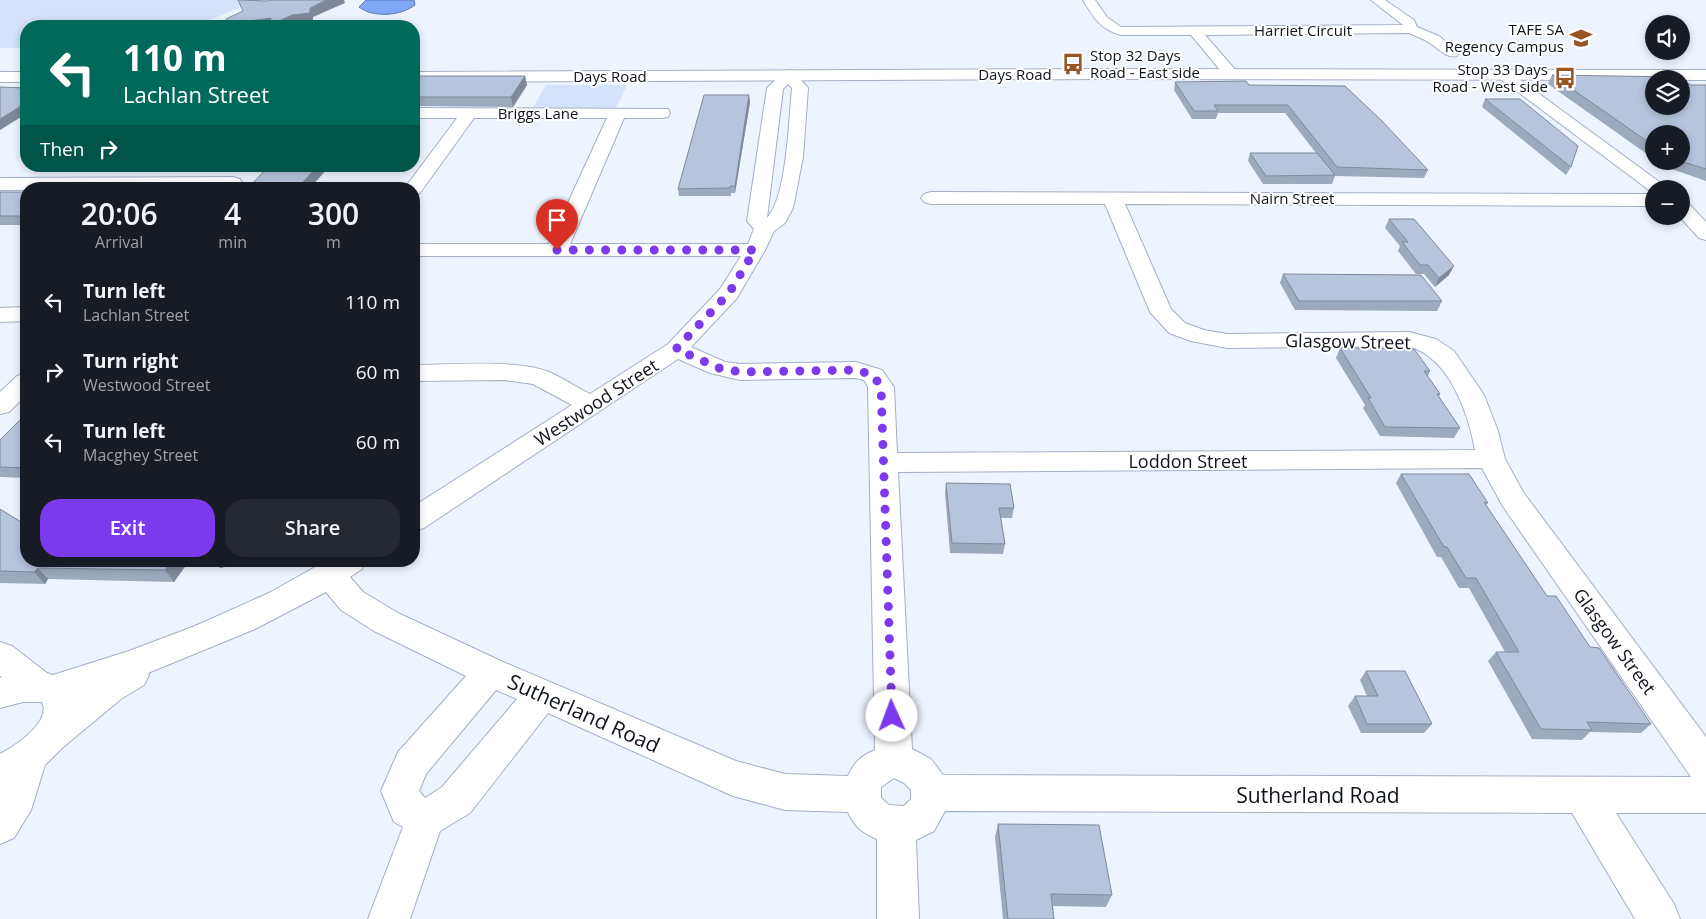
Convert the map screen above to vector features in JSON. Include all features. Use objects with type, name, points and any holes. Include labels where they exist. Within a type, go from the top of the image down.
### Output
[{"type":"street","name":"Harriet Circuit","points":[[1089,0],[1111,30],[1411,29],[1434,39],[1452,53]]},
{"type":"street","name":"Harriet Circuit","points":[[1376,0],[1409,23],[1411,29]]},
{"type":"street","points":[[1195,31],[1232,74]]},
{"type":"street","name":"Days Road","points":[[420,77],[1232,74],[1706,75]]},
{"type":"street","points":[[1503,74],[1648,180]]},
{"type":"street","points":[[789,75],[800,88],[791,178],[783,210],[777,221],[765,228],[757,221],[772,105],[775,88],[789,75]]},
{"type":"street","points":[[0,77],[20,77]]},
{"type":"street","points":[[772,105],[790,104],[798,106]]},
{"type":"street","name":"Briggs Lane","points":[[420,113],[662,113]]},
{"type":"street","points":[[418,182],[469,113]]},
{"type":"street","points":[[557,250],[618,113]]},
{"type":"street","points":[[157,182],[235,181]]},
{"type":"street","points":[[0,184],[20,184]]},
{"type":"street","name":"Glasgow Street","points":[[1112,197],[1161,312],[1177,328],[1199,336],[1227,341],[1409,339],[1428,344],[1445,356],[1471,395],[1484,430],[1491,460],[1512,498],[1706,767]]},
{"type":"street","name":"Nairn Street","points":[[931,198],[1645,200]]},
{"type":"street","points":[[1690,208],[1706,234]]},
{"type":"street","name":"Westwood Street","points":[[420,516],[676,349],[729,293],[755,250],[765,228]]},
{"type":"street","points":[[420,250],[755,250]]},
{"type":"street","points":[[0,315],[20,314]]},
{"type":"street","points":[[676,349],[719,368],[740,372],[856,370],[873,375],[881,387],[894,761]]},
{"type":"street","points":[[420,373],[504,372],[539,377],[591,405]]},
{"type":"street","points":[[0,406],[20,387]]},
{"type":"street","name":"Loddon Street","points":[[885,463],[1491,460]]},
{"type":"street","points":[[26,756],[109,688],[184,647],[243,621],[341,568]]},
{"type":"street","name":"Sutherland Road","points":[[341,568],[352,601],[386,622],[542,695],[732,778],[785,792],[861,794]]},
{"type":"street","points":[[0,693],[20,687],[45,688],[184,647]]},
{"type":"street","points":[[0,656],[60,698],[62,710],[58,724],[26,756],[18,797],[0,825]]},
{"type":"street","points":[[425,818],[408,809],[400,791],[411,764],[428,742],[491,672]]},
{"type":"street","points":[[389,919],[425,818],[456,800],[542,695]]},
{"type":"street","points":[[894,761],[905,762],[914,767],[923,774],[928,783],[929,804],[917,820],[907,825],[896,826],[876,820],[863,803],[861,794],[862,783],[870,771],[884,763],[894,761]]},
{"type":"street","name":"Sutherland Road","points":[[930,794],[1706,795]]},
{"type":"street","points":[[1583,795],[1659,919]]},
{"type":"street","points":[[896,826],[898,919]]},
{"type":"shaded area","points":[[0,0],[260,0],[209,20],[20,20],[20,48],[0,48]]},
{"type":"shaded area","points":[[546,85],[627,85],[616,108],[532,109]]},
{"type":"water","points":[[366,0],[414,0],[415,5],[402,12],[379,14],[365,11],[359,7]]},
{"type":"building","points":[[238,0],[326,0],[310,8],[310,13],[292,15],[281,20],[271,20],[271,18],[226,20],[243,11]]},
{"type":"building","points":[[1552,75],[1645,76],[1645,115],[1690,115],[1690,84],[1706,85],[1706,169],[1690,164],[1690,125],[1645,125],[1645,140]]},
{"type":"building","points":[[420,76],[525,76],[511,97],[420,97]]},
{"type":"building","points":[[1246,81],[1249,85],[1345,86],[1382,121],[1428,170],[1337,167],[1288,105],[1214,105],[1218,111],[1194,111],[1175,82]]},
{"type":"building","points":[[0,87],[20,88],[20,107],[0,119]]},
{"type":"building","points":[[704,95],[749,95],[735,186],[730,186],[730,188],[678,189]]},
{"type":"building","points":[[1485,99],[1520,99],[1578,146],[1571,167]]},
{"type":"building","points":[[1250,153],[1317,153],[1335,175],[1266,176]]},
{"type":"building","points":[[263,172],[312,172],[303,182],[254,182]]},
{"type":"building","points":[[0,192],[20,192],[20,216],[0,216]]},
{"type":"building","points":[[1389,219],[1414,219],[1454,266],[1439,278],[1428,265],[1420,265],[1402,242],[1408,242]]},
{"type":"building","points":[[1283,274],[1421,275],[1442,301],[1299,301]]},
{"type":"building","points":[[1340,348],[1414,349],[1430,371],[1424,371],[1440,394],[1437,394],[1460,428],[1385,427],[1368,398],[1371,398]]},
{"type":"building","points":[[20,420],[20,468],[0,467],[0,440]]},
{"type":"building","points":[[1401,474],[1469,474],[1488,503],[1484,502],[1547,596],[1556,596],[1590,647],[1599,648],[1651,724],[1587,722],[1592,730],[1541,729],[1496,652],[1519,652],[1476,578],[1466,578],[1447,547],[1444,547]]},
{"type":"building","points":[[946,483],[1010,484],[1014,508],[999,508],[1005,544],[952,543]]},
{"type":"building","points":[[0,509],[20,521],[20,567],[167,567],[165,570],[38,568],[34,572],[0,571]]},
{"type":"building","points":[[1366,671],[1405,671],[1432,724],[1367,724],[1355,696],[1378,696]]},
{"type":"building","points":[[998,824],[1099,825],[1112,895],[1051,894],[1054,919],[1008,919]]},
{"type":"place","name":"TAFE SA Regency Campus","points":[[1581,38]]},
{"type":"place","name":"Stop 32 Days Road - East side","points":[[1073,64]]},
{"type":"place","name":"Stop 33 Days Road - West side","points":[[1565,78]]},
{"type":"route","points":[[557,250],[755,250],[729,293],[676,349],[719,368],[740,372],[856,370],[873,375],[881,387],[892,716]]}]
